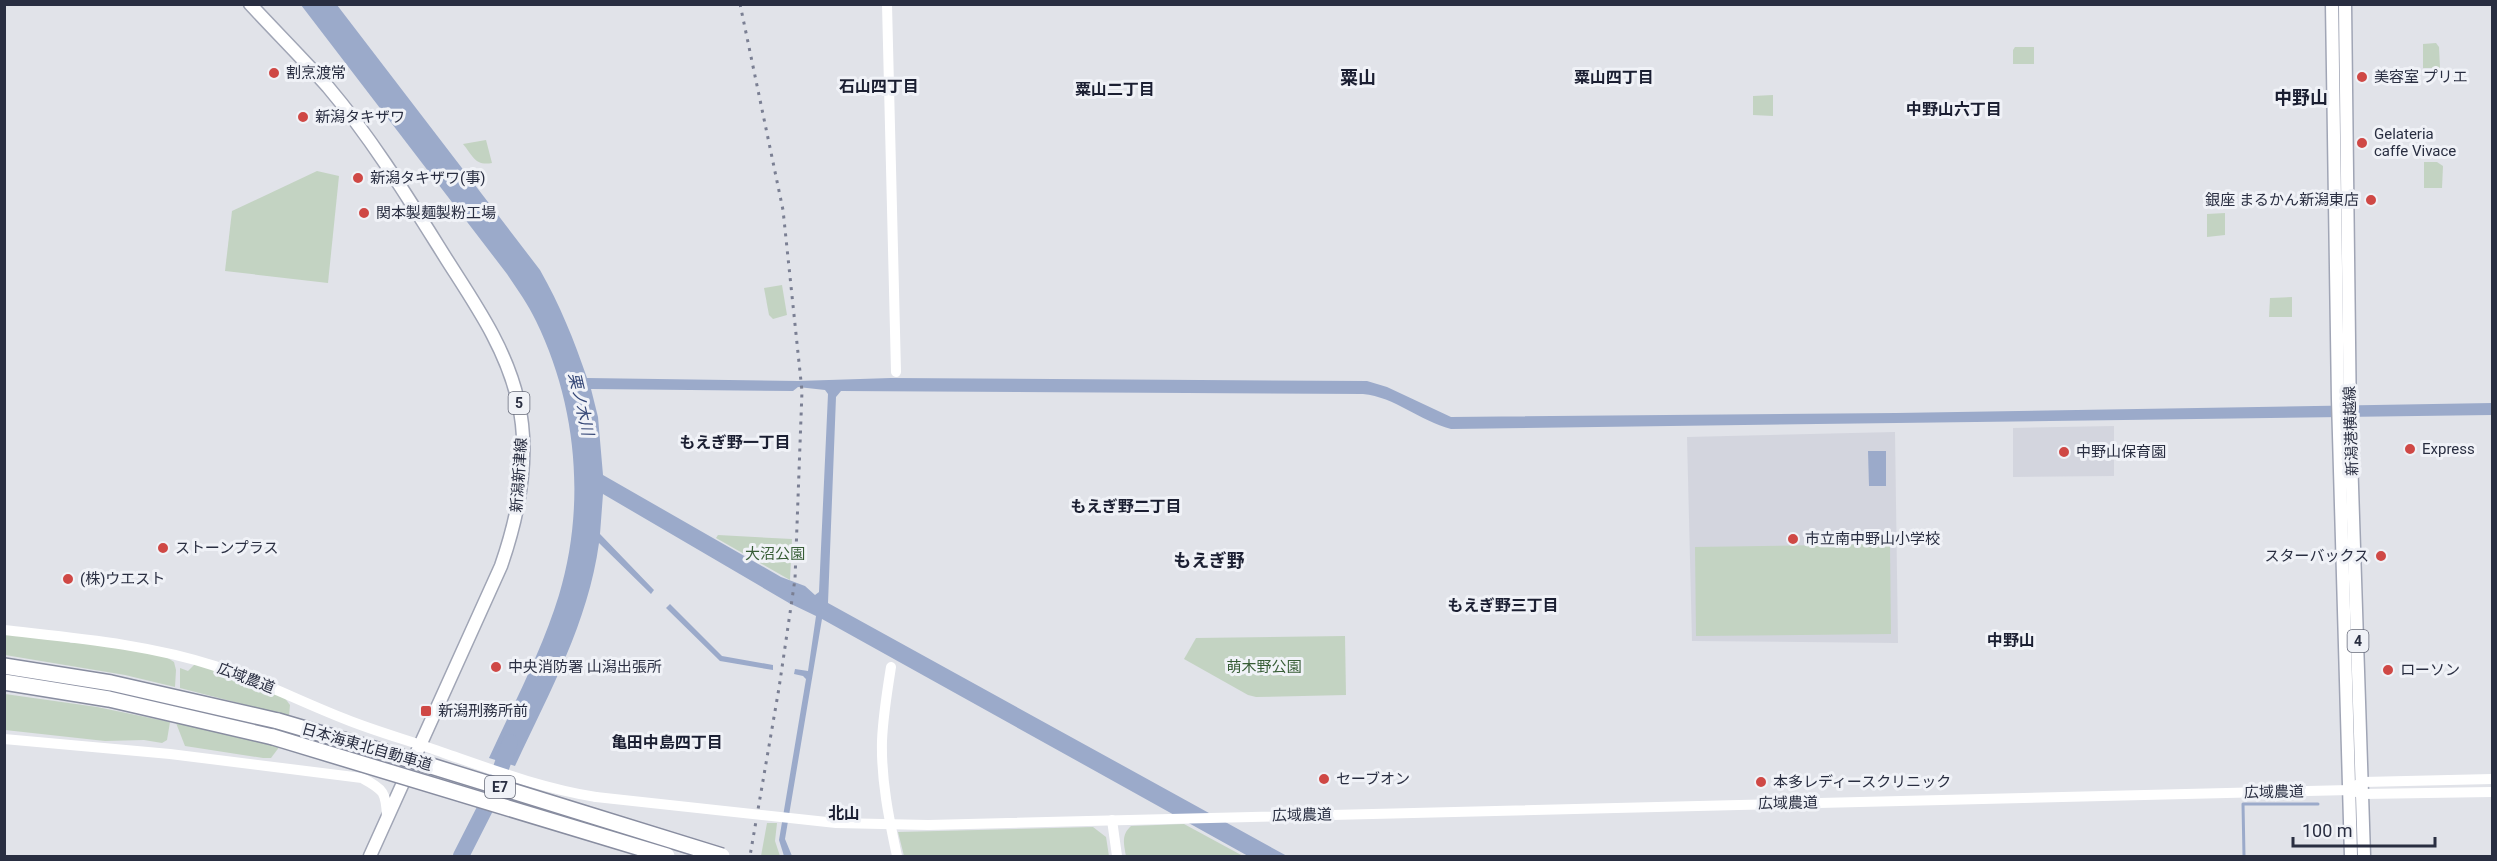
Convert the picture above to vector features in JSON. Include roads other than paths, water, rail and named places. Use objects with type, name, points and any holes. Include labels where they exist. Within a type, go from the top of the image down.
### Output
[{"type":"highway","name":"日本海東北自動車道","points":[[4,666],[111,683],[278,721],[722,856]]},
{"type":"highway","name":"日本海東北自動車道","points":[[4,682],[132,704],[273,737],[667,856]]},
{"type":"main road","name":"新潟新津線","points":[[250,4],[328,87],[410,202],[494,337],[509,368],[518,402],[522,434],[522,469],[519,503],[512,534],[501,566],[370,856]]},
{"type":"main road","name":"新潟港横越線","points":[[2332,4],[2345,427],[2363,782],[2364,856]]},
{"type":"main road","name":"新潟港横越線","points":[[2344,400],[2345,4]]},
{"type":"main road","name":"新潟港横越線","points":[[2345,427],[2351,856]]},
{"type":"street","points":[[887,4],[896,372]]},
{"type":"street","name":"広域農道","points":[[4,630],[65,637],[186,658],[259,682],[345,719],[514,776],[572,793],[836,823],[928,825],[2350,790],[2363,795],[2493,792]]},
{"type":"street","points":[[891,667],[883,724],[882,758],[887,806],[897,856]]},
{"type":"street","points":[[4,739],[170,754],[362,778],[379,787],[386,797],[387,820]]},
{"type":"street","points":[[2350,790],[2363,782],[2493,779]]},
{"type":"street","points":[[1112,820],[1117,856]]},
{"type":"water","points":[[301,5],[337,5],[540,270],[566,323],[587,378],[798,381],[891,378],[1367,381],[1387,387],[1451,417],[1896,413],[2492,403],[2492,415],[1451,429],[1429,421],[1397,404],[1363,394],[841,391],[836,397],[828,603],[1287,856],[1248,856],[822,619],[785,839],[792,856],[784,856],[779,840],[806,679],[794,674],[795,669],[808,671],[816,616],[789,603],[603,494],[600,534],[654,590],[651,594],[599,543],[594,573],[577,629],[515,766],[489,758],[536,657],[552,616],[567,561],[573,526],[573,456],[561,387],[536,321],[507,274]],"holes":[[[798,387],[825,390],[828,394],[819,592],[815,595],[805,586],[781,577],[603,475],[598,417],[591,389],[793,391]]]},
{"type":"water","points":[[1868,451],[1886,451],[1886,486],[1869,486]]},
{"type":"water","points":[[670,604],[722,656],[773,665],[773,670],[720,661],[666,608]]},
{"type":"waterway","name":"栗ノ木川","points":[[461,856],[491,797],[510,742]]},
{"type":"waterway","points":[[2244,856],[2243,804],[2318,804]]},
{"type":"railway","points":[[740,4],[783,210],[802,391],[795,579],[750,856]]},
{"type":"place","name":"割烹渡常","points":[[274,73]]},
{"type":"place","name":"美容室 プリエ","points":[[2362,77]]},
{"type":"place","name":"新潟タキザワ","points":[[303,117]]},
{"type":"place","name":"Gelateria caffe Vivace","points":[[2362,143]]},
{"type":"place","name":"新潟タキザワ(事)","points":[[358,178]]},
{"type":"place","name":"銀座 まるかん新潟東店","points":[[2371,200]]},
{"type":"place","name":"関本製麺製粉工場","points":[[364,213]]},
{"type":"place","name":"Express","points":[[2410,449]]},
{"type":"place","name":"中野山保育園","points":[[2064,452]]},
{"type":"place","name":"市立南中野山小学校","points":[[1793,539]]},
{"type":"place","name":"ストーンプラス","points":[[163,548]]},
{"type":"place","name":"スターバックス","points":[[2381,556]]},
{"type":"place","name":"(株)ウエスト","points":[[68,579]]},
{"type":"place","name":"中央消防署 山潟出張所","points":[[496,667]]},
{"type":"place","name":"ローソン","points":[[2388,670]]},
{"type":"place","name":"新潟刑務所前","points":[[426,711]]},
{"type":"place","name":"セーブオン","points":[[1324,779]]},
{"type":"place","name":"本多レディースクリニック","points":[[1761,782]]},
{"type":"district","name":"粟山","points":[[1358,77]]},
{"type":"district","name":"粟山四丁目","points":[[1614,77]]},
{"type":"district","name":"石山四丁目","points":[[879,86]]},
{"type":"district","name":"粟山二丁目","points":[[1115,89]]},
{"type":"district","name":"中野山","points":[[2301,97]]},
{"type":"district","name":"中野山六丁目","points":[[1954,109]]},
{"type":"district","name":"もえぎ野一丁目","points":[[735,442]]},
{"type":"district","name":"もえぎ野二丁目","points":[[1126,506]]},
{"type":"district","name":"もえぎ野","points":[[1209,560]]},
{"type":"district","name":"もえぎ野三丁目","points":[[1503,605]]},
{"type":"district","name":"中野山","points":[[2011,640]]},
{"type":"district","name":"亀田中島四丁目","points":[[667,742]]},
{"type":"district","name":"北山","points":[[844,813]]},
{"type":"park label","name":"大沼公園","points":[[775,554]]},
{"type":"park label","name":"萌木野公園","points":[[1264,667]]}]
